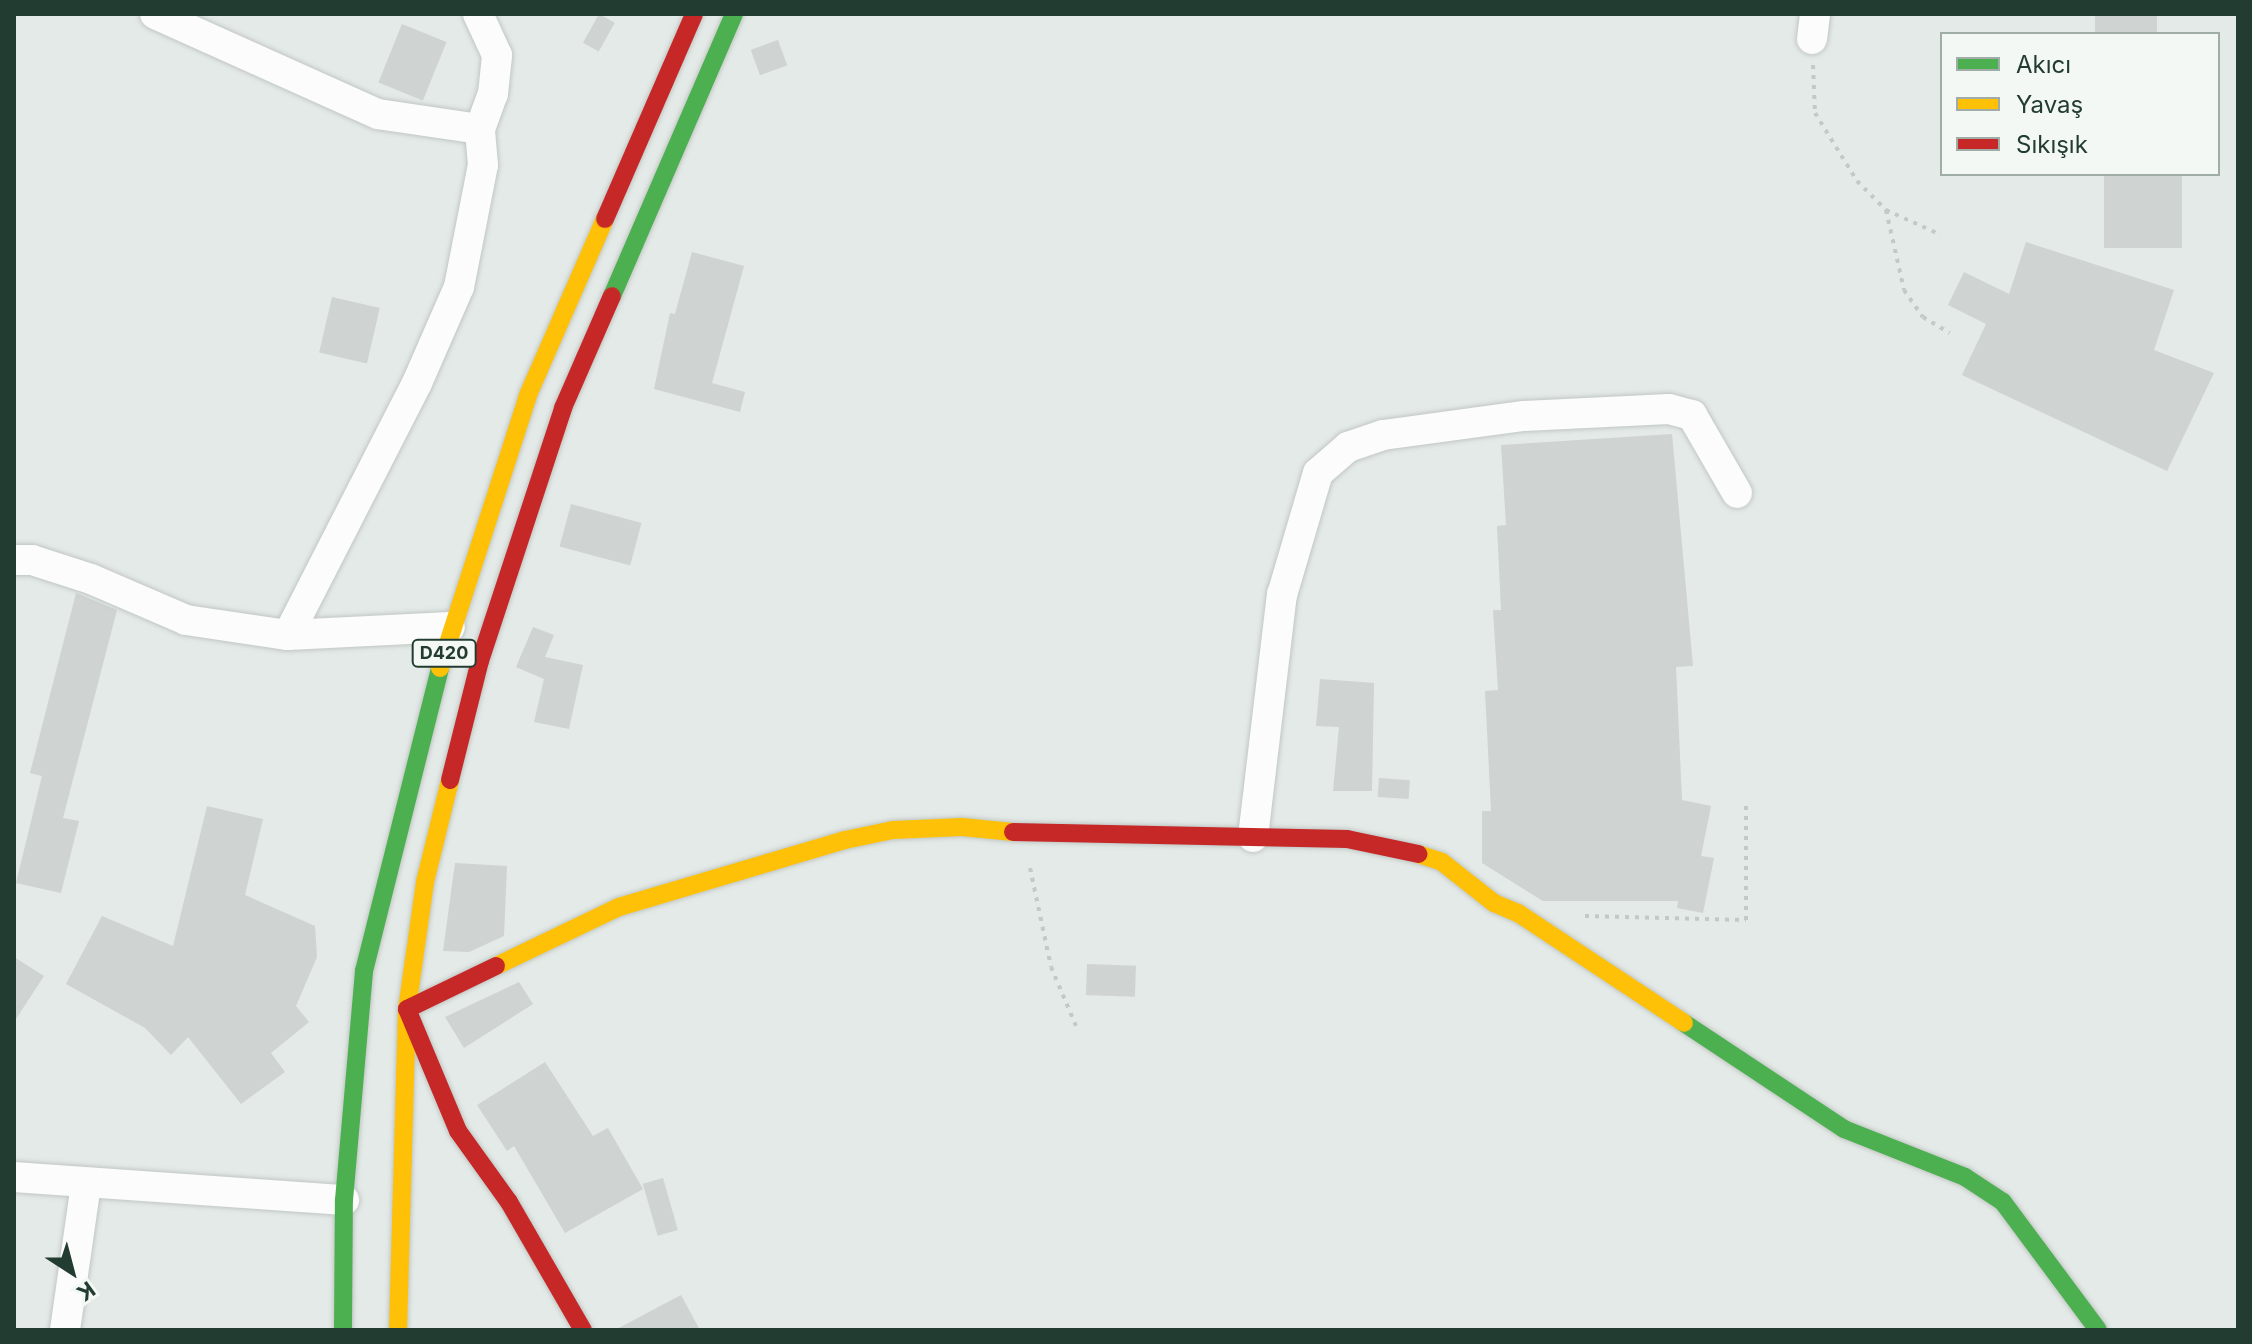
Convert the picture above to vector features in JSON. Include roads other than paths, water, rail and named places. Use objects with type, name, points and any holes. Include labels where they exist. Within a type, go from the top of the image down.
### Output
[{"type":"main road","name":"D420","points":[[343,1330],[344,1200],[364,971],[450,627],[528,395],[694,14]]},
{"type":"main road","name":"D420","points":[[398,1330],[407,1009],[425,882],[476,675],[548,452],[734,14]]},
{"type":"main road","points":[[583,1330],[509,1202],[458,1131],[407,1009],[619,907],[770,862],[893,830],[962,827],[1022,833],[1347,839],[1392,845],[1442,862],[1494,903],[1518,913],[1844,1129],[1965,1177],[2003,1202],[2098,1330]]},
{"type":"street","points":[[155,14],[378,114],[480,129]]},
{"type":"street","points":[[288,635],[417,383],[459,287],[483,165],[480,129],[493,94],[497,55],[478,14]]},
{"type":"street","points":[[1253,837],[1282,595],[1318,473],[1348,447],[1383,435],[1524,416],[1669,409],[1692,415],[1737,493]]},
{"type":"street","points":[[14,560],[32,560],[91,579],[186,620],[288,635],[450,627]]},
{"type":"street","points":[[14,1177],[86,1185],[344,1200]]},
{"type":"street","points":[[65,1330],[86,1185]]}]
